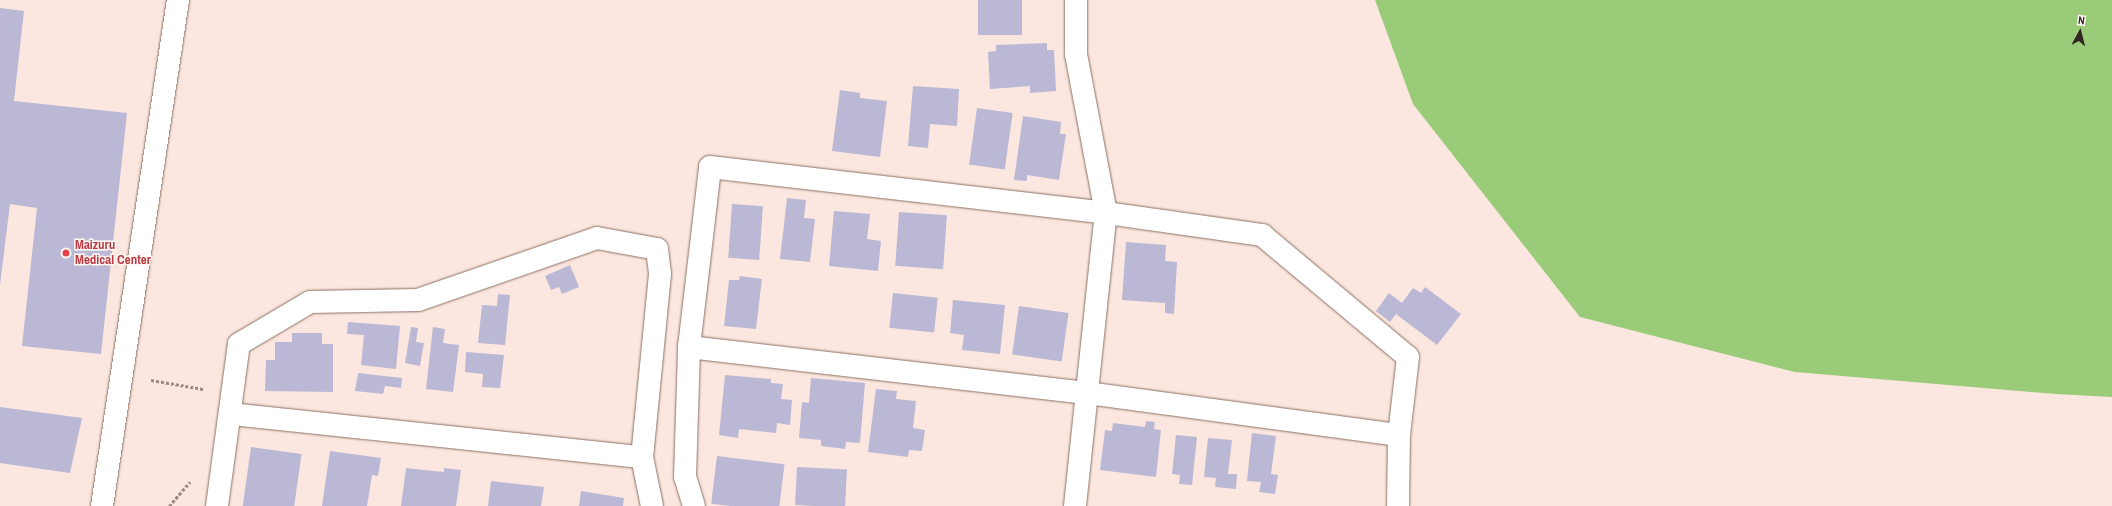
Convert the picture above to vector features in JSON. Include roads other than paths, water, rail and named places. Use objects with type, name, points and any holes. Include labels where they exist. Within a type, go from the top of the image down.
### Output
[{"type":"street","points":[[102,506],[178,0]]},
{"type":"street","points":[[1075,506],[1106,214],[1076,54],[1076,0]]},
{"type":"street","points":[[694,506],[684,476],[689,347],[710,167],[1106,214],[1262,235],[1408,357],[1399,435],[1398,506]]},
{"type":"street","points":[[217,506],[239,344],[310,302],[418,300],[597,238],[657,249],[660,274],[642,457],[652,506]]},
{"type":"street","points":[[689,347],[1088,393],[1399,435]]},
{"type":"street","points":[[232,404],[642,457]]},
{"type":"place","name":"Maizuru Medical Center","points":[[66,253]]}]
